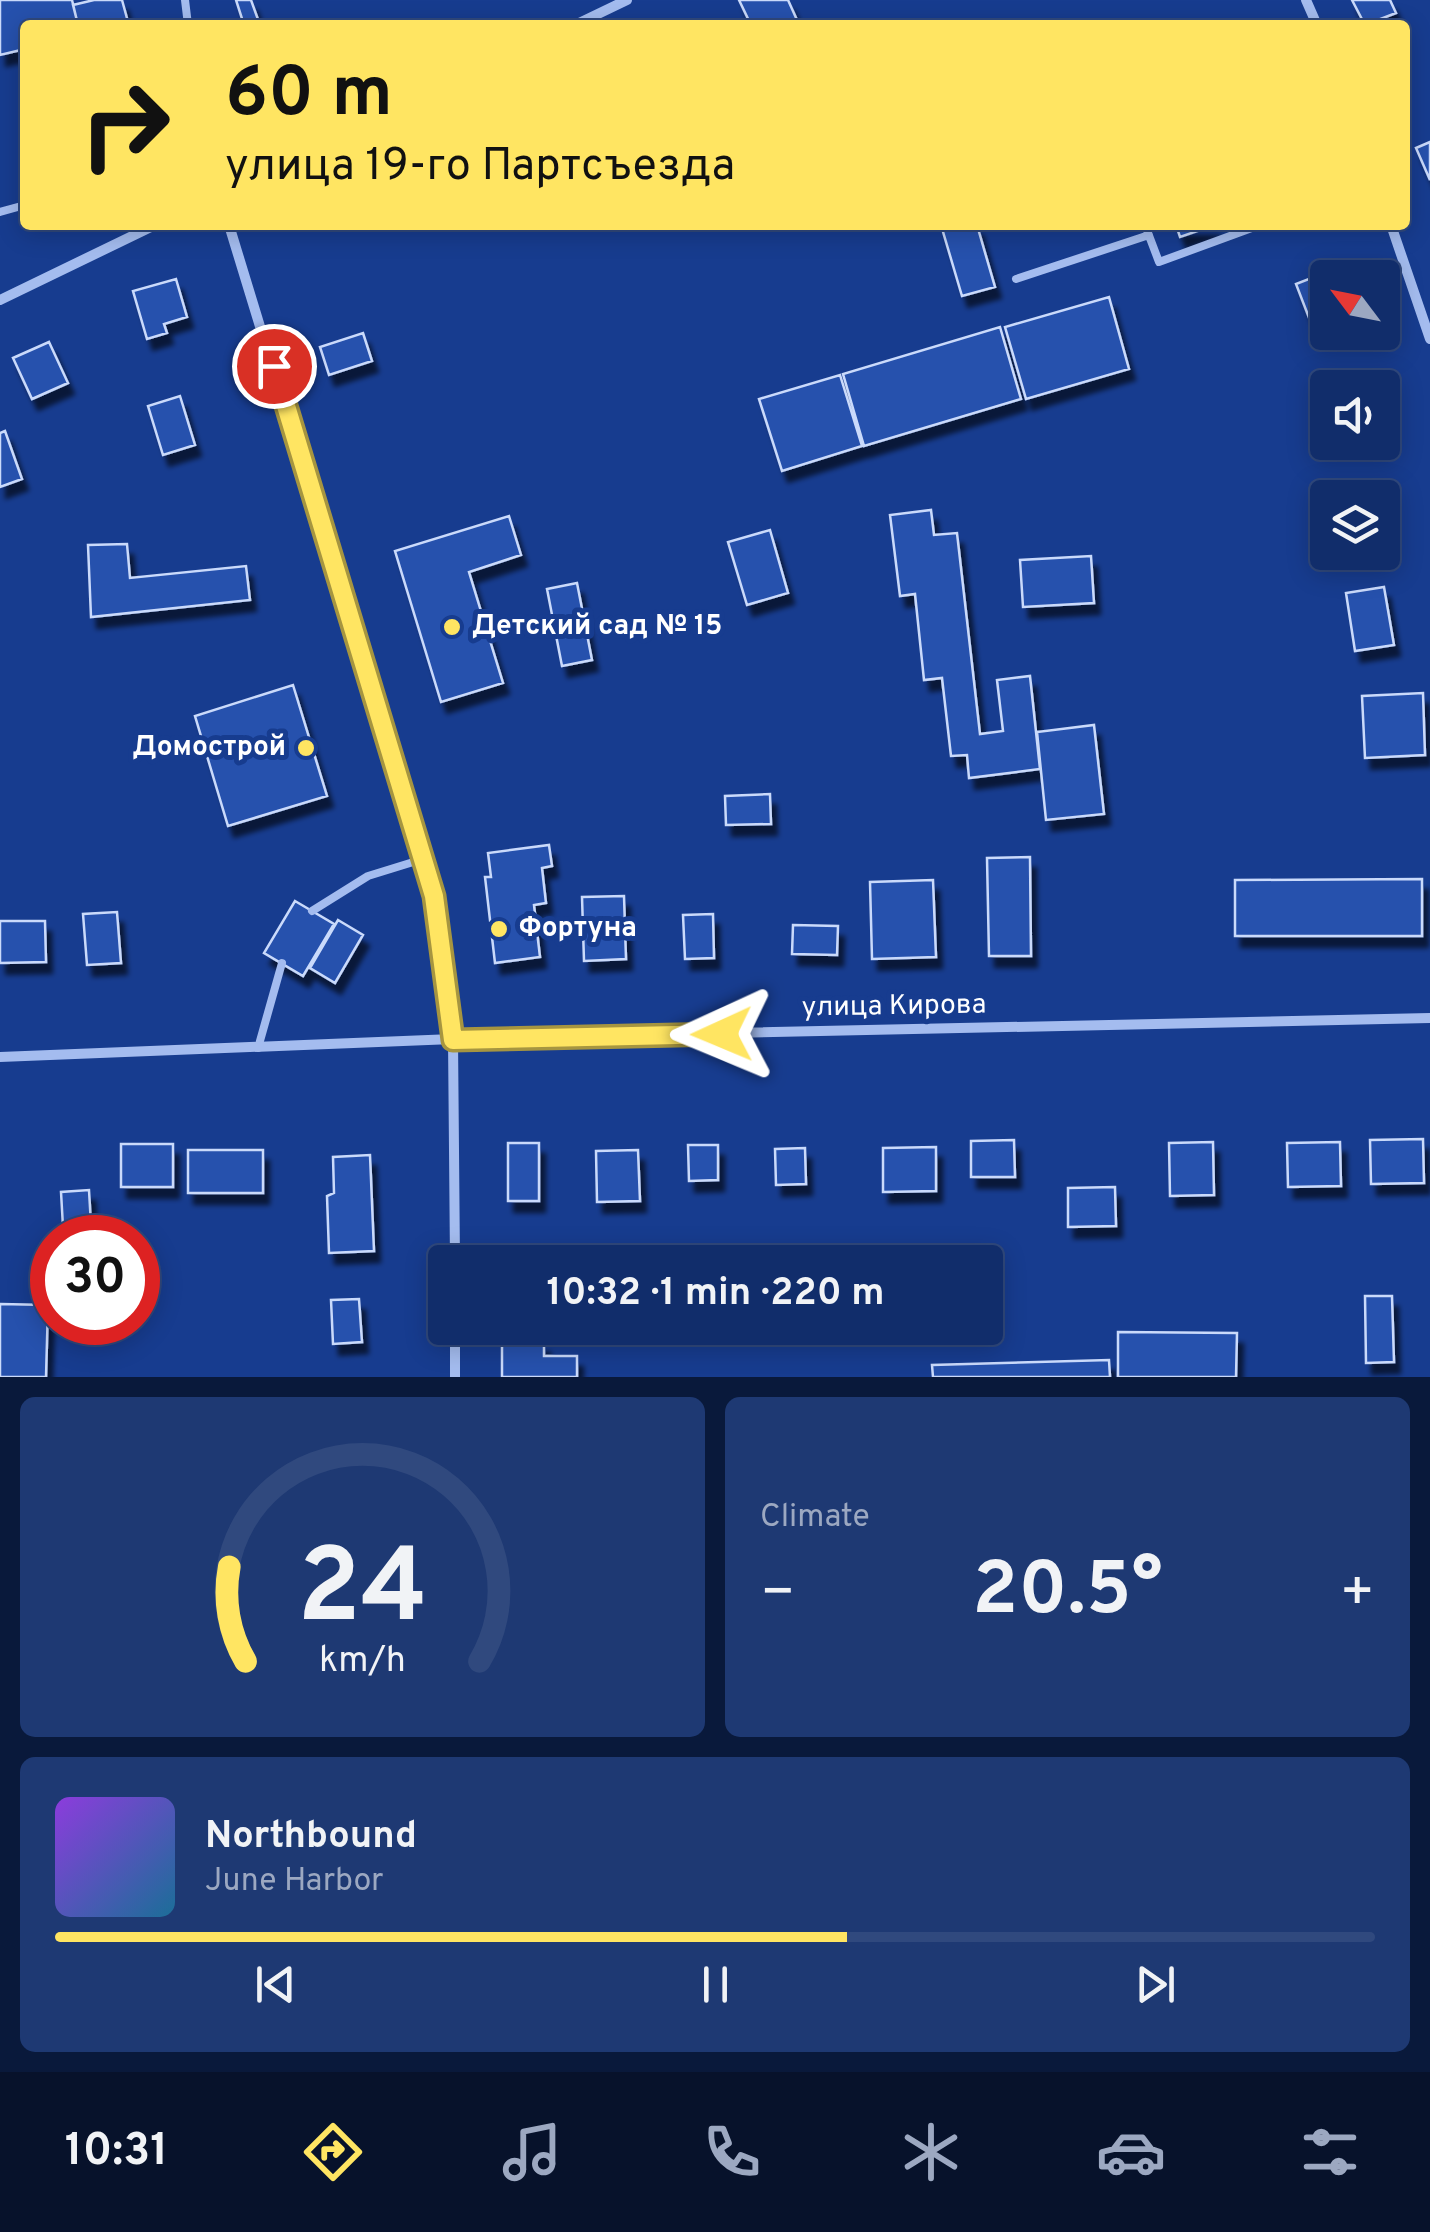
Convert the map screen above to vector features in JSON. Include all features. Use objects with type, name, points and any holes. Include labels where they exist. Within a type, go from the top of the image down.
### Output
[{"type":"street","points":[[585,20],[627,0]]},
{"type":"street","points":[[0,300],[145,230]]},
{"type":"street","points":[[231,230],[434,896],[453,1040],[454,1245]]},
{"type":"street","points":[[1393,230],[1430,340]]},
{"type":"street","name":"улица Кирова","points":[[0,1058],[453,1040],[1430,1018]]},
{"type":"street","points":[[455,1345],[455,1377]]},
{"type":"lane","points":[[1147,230],[1158,262],[1246,230]]},
{"type":"lane","points":[[1016,279],[1149,235]]},
{"type":"lane","points":[[312,911],[368,876],[423,858]]},
{"type":"lane","points":[[258,1048],[282,963]]},
{"type":"building","points":[[0,0],[72,0],[77,20],[20,20],[20,50],[0,55]]},
{"type":"building","points":[[122,0],[127,20],[77,20],[73,5]]},
{"type":"building","points":[[236,0],[251,0],[258,20],[242,20]]},
{"type":"building","points":[[739,0],[788,0],[797,20],[749,20]]},
{"type":"building","points":[[1352,0],[1390,0],[1396,13],[1378,20],[1362,20]]},
{"type":"building","points":[[1430,142],[1430,180],[1416,148]]},
{"type":"building","points":[[942,230],[978,230],[995,287],[962,296]]},
{"type":"building","points":[[1178,230],[1200,230],[1180,237]]},
{"type":"building","points":[[176,279],[187,317],[164,324],[167,333],[147,339],[133,291]]},
{"type":"building","points":[[1310,279],[1310,320],[1296,284]]},
{"type":"building","points":[[1109,297],[1129,369],[1026,399],[1005,327]]},
{"type":"building","points":[[1000,327],[1021,399],[864,446],[843,374]]},
{"type":"building","points":[[363,333],[372,361],[329,375],[320,347]]},
{"type":"building","points":[[49,342],[68,383],[32,399],[13,358]]},
{"type":"building","points":[[840,375],[862,446],[782,471],[759,399]]},
{"type":"building","points":[[180,396],[195,445],[163,455],[148,406]]},
{"type":"building","points":[[5,431],[22,479],[0,487],[0,433]]},
{"type":"building","points":[[931,510],[934,535],[957,533],[980,734],[1003,731],[997,680],[1030,676],[1040,769],[969,778],[967,755],[951,756],[942,678],[924,680],[915,594],[900,596],[890,515]]},
{"type":"building","name":"Детский сад № 15","points":[[509,516],[521,555],[469,572],[503,683],[441,702],[395,551]]},
{"type":"building","points":[[770,530],[788,593],[747,605],[728,542]]},
{"type":"building","points":[[127,544],[130,578],[246,566],[250,600],[91,617],[88,545]]},
{"type":"building","points":[[1091,556],[1094,603],[1023,607],[1020,560]]},
{"type":"building","points":[[577,583],[592,660],[562,666],[547,589]]},
{"type":"building","points":[[1384,587],[1394,645],[1355,651],[1346,593]]},
{"type":"building","points":[[293,685],[327,796],[228,826],[195,716]]},
{"type":"building","points":[[1423,693],[1425,755],[1365,758],[1362,696]]},
{"type":"building","points":[[1094,725],[1104,814],[1046,820],[1037,732]]},
{"type":"building","points":[[770,794],[771,824],[726,825],[725,796]]},
{"type":"building","points":[[549,845],[552,866],[542,868],[546,903],[534,905],[540,957],[495,963],[485,877],[491,877],[488,853]]},
{"type":"building","points":[[1030,857],[1031,956],[989,956],[987,858]]},
{"type":"building","points":[[1422,879],[1422,936],[1235,936],[1235,880]]},
{"type":"building","points":[[933,880],[936,957],[872,959],[870,882]]},
{"type":"building","points":[[624,896],[626,959],[584,961],[582,897]]},
{"type":"building","points":[[295,901],[334,924],[303,976],[264,953]]},
{"type":"building","points":[[117,912],[121,963],[87,965],[83,914]]},
{"type":"building","points":[[713,914],[714,958],[685,959],[683,915]]},
{"type":"building","points":[[338,920],[363,935],[335,983],[310,968]]},
{"type":"building","points":[[0,921],[45,921],[46,962],[0,963]]},
{"type":"building","points":[[793,925],[838,926],[837,955],[792,954]]},
{"type":"building","points":[[1423,1139],[1424,1183],[1371,1184],[1370,1140]]},
{"type":"building","points":[[1014,1140],[1015,1177],[971,1177],[971,1141]]},
{"type":"building","points":[[1213,1142],[1214,1195],[1170,1196],[1169,1143]]},
{"type":"building","points":[[1340,1142],[1341,1186],[1288,1187],[1287,1143]]},
{"type":"building","points":[[508,1143],[539,1143],[539,1201],[508,1201]]},
{"type":"building","points":[[121,1144],[173,1144],[173,1187],[121,1187]]},
{"type":"building","points":[[688,1145],[718,1145],[718,1180],[689,1181]]},
{"type":"building","points":[[936,1147],[936,1191],[883,1192],[883,1148]]},
{"type":"building","points":[[805,1148],[806,1184],[776,1185],[775,1149]]},
{"type":"building","points":[[188,1150],[263,1150],[263,1193],[188,1193]]},
{"type":"building","points":[[638,1150],[640,1201],[597,1202],[596,1151]]},
{"type":"building","points":[[370,1155],[374,1251],[329,1253],[327,1196],[334,1193],[333,1157]]},
{"type":"building","points":[[1115,1187],[1116,1226],[1068,1227],[1068,1188]]},
{"type":"building","points":[[89,1190],[90,1215],[62,1215],[61,1192]]},
{"type":"building","points":[[1365,1296],[1392,1296],[1394,1362],[1366,1363]]},
{"type":"building","points":[[359,1299],[362,1342],[333,1344],[331,1300]]},
{"type":"building","points":[[0,1304],[30,1305],[30,1345],[47,1345],[46,1377],[0,1377]]},
{"type":"building","points":[[1118,1332],[1237,1333],[1236,1377],[1118,1377]]},
{"type":"building","points":[[502,1345],[544,1345],[544,1356],[577,1356],[577,1377],[502,1377]]},
{"type":"building","points":[[1109,1360],[1110,1377],[933,1377],[932,1365]]},
{"type":"place","name":"Детский сад № 15","points":[[452,627]]},
{"type":"place","name":"Домострой","points":[[306,748]]},
{"type":"place","name":"Фортуна","points":[[499,929]]},
{"type":"route","points":[[274,366],[434,896],[453,1040],[722,1034]]}]
